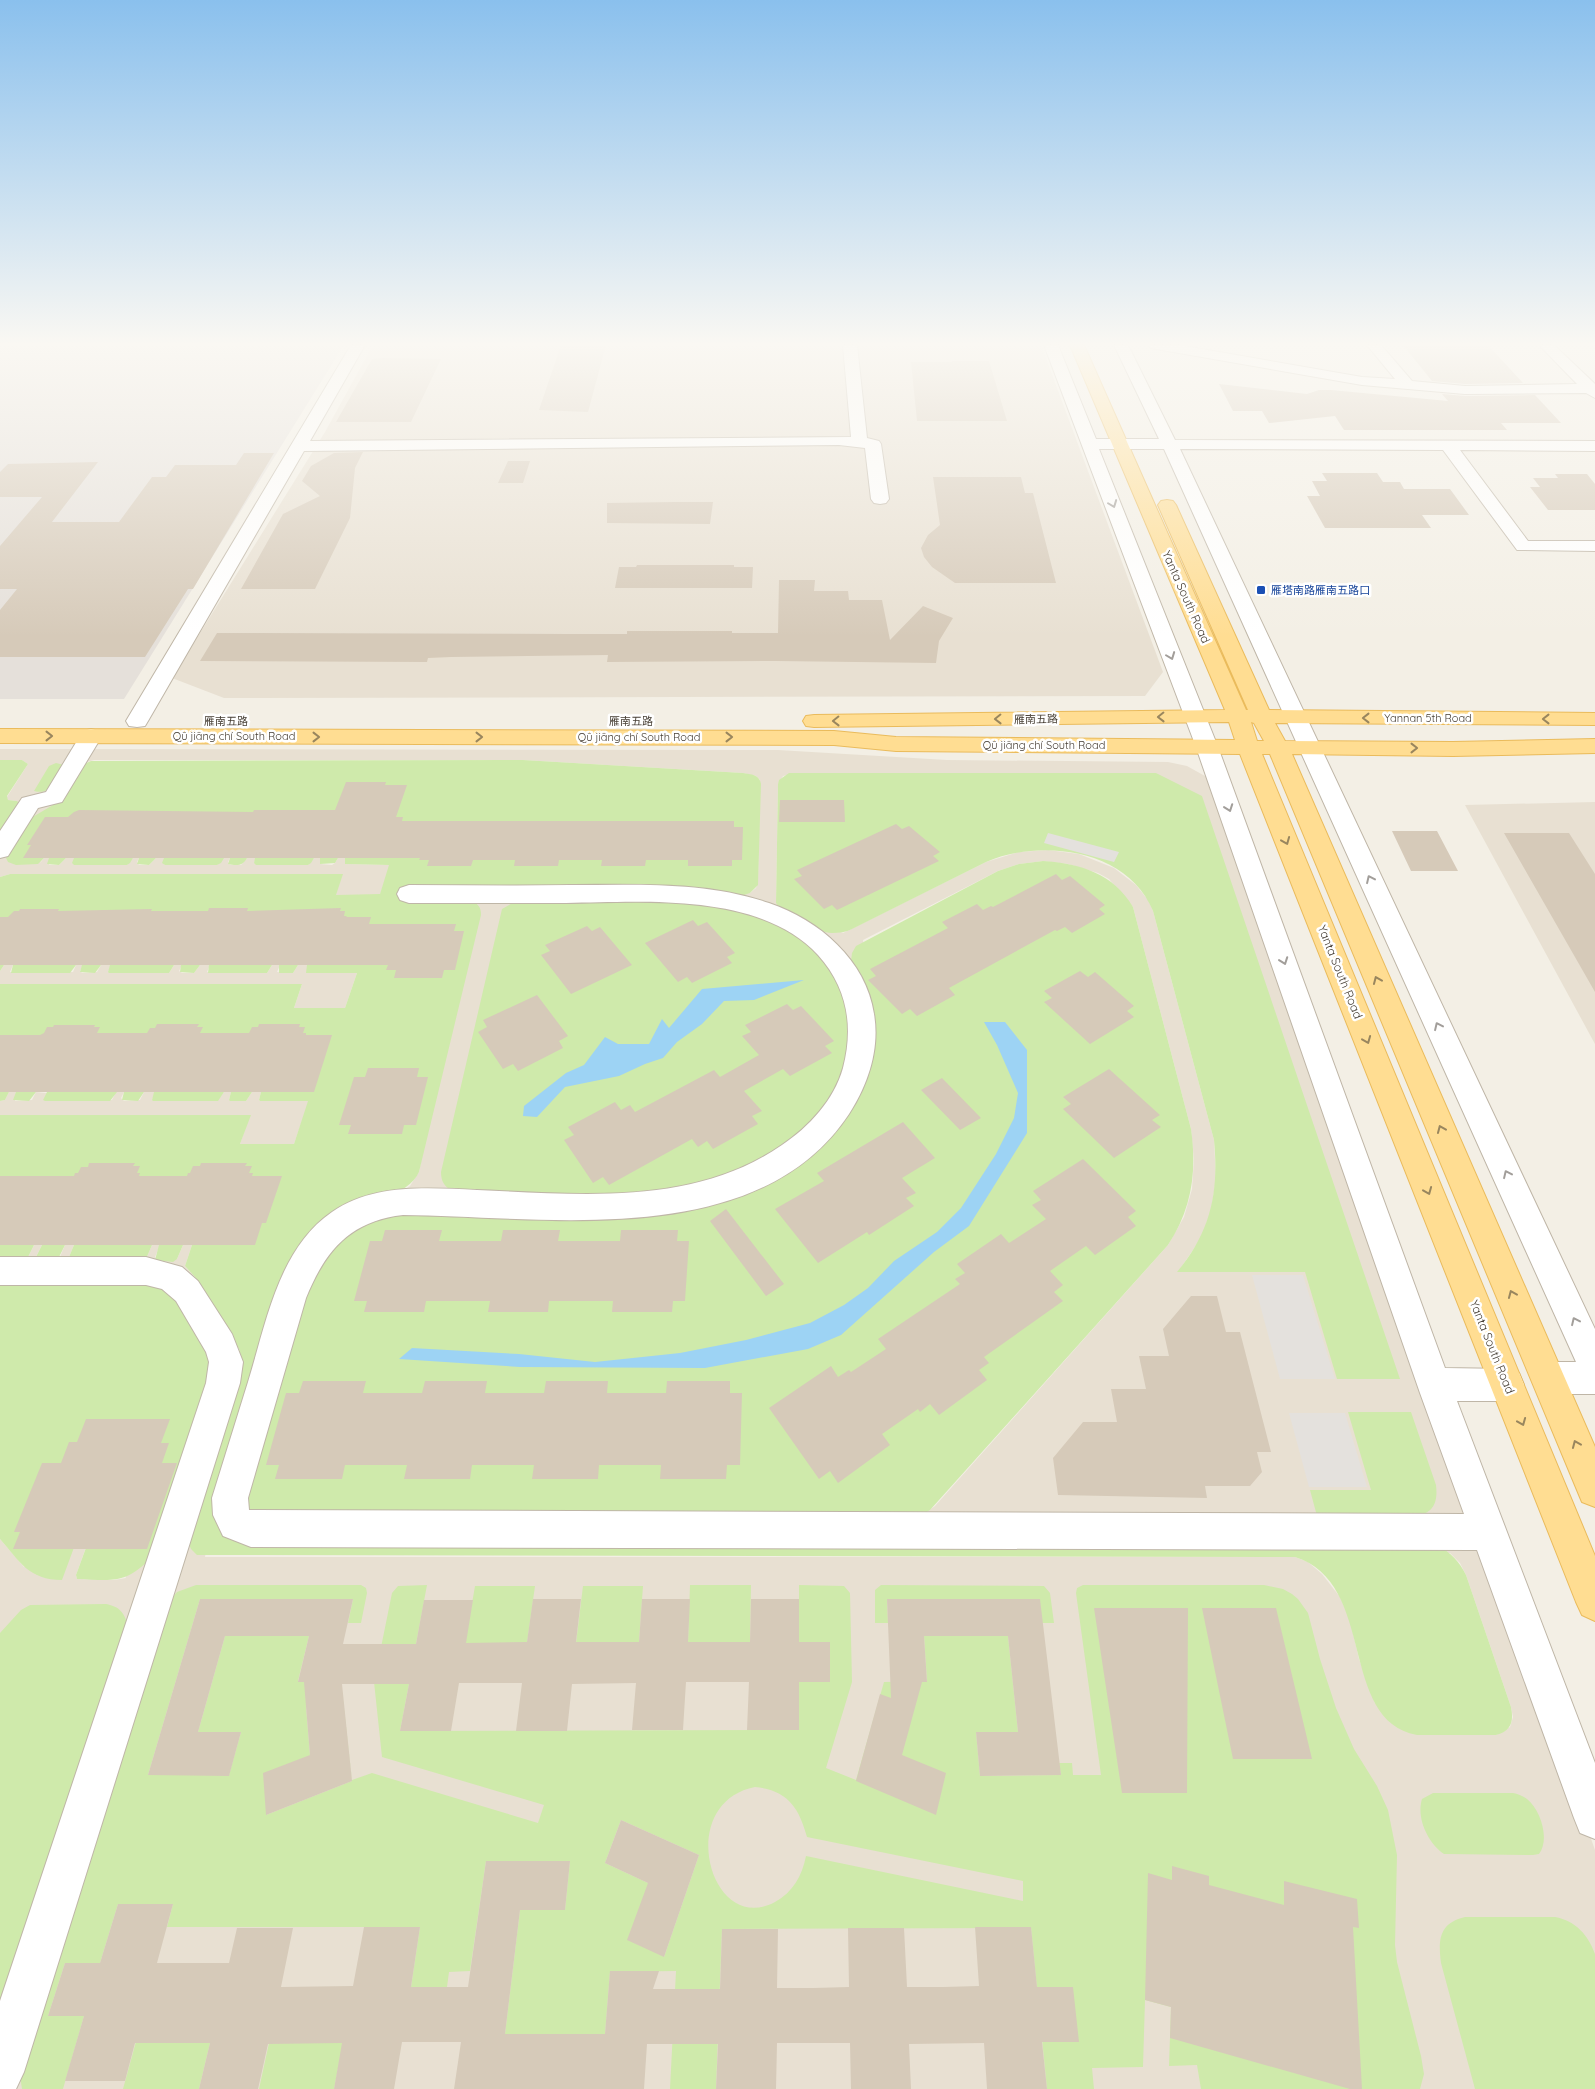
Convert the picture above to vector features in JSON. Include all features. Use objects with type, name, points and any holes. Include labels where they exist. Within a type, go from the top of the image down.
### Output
[{"type":"main road","name":"Yanta South Road","points":[[1130,445],[1250,717],[1278,747],[1595,1489]]},
{"type":"main road","name":"Yanta South Road","points":[[1250,717],[1248,746],[1595,1602]]},
{"type":"main road","name":"雁南五路","points":[[0,720],[762,722],[1250,717]]},
{"type":"main road","name":"Yannan 5th Road","points":[[1250,717],[1595,719]]},
{"type":"main road","name":"Qū jiāng chí South Road","points":[[0,736],[824,738],[896,744],[1278,747]]},
{"type":"main road","points":[[1278,747],[1454,749],[1595,746]]},
{"type":"street","points":[[137,721],[300,442]]},
{"type":"street","points":[[298,446],[615,442]]},
{"type":"street","points":[[862,442],[873,444],[880,499]]},
{"type":"street","points":[[1595,446],[1090,444],[1207,747],[1434,1384],[1595,1818]]},
{"type":"street","points":[[1170,445],[1595,1366]]},
{"type":"street","points":[[1448,446],[1524,546],[1595,546]]},
{"type":"street","points":[[0,850],[30,803],[54,796],[91,736]]},
{"type":"street","points":[[409,894],[669,894],[715,899],[766,912],[795,925],[814,938],[836,958],[844,970],[854,989],[860,1009],[862,1037],[857,1066],[852,1081],[837,1109],[804,1145],[764,1171],[717,1191],[682,1200],[619,1206],[403,1202],[368,1208],[342,1221],[321,1241],[309,1258],[289,1302],[230,1498],[228,1510],[232,1520],[240,1527],[251,1529],[1489,1532]]},
{"type":"street","points":[[0,1271],[146,1271],[170,1277],[187,1291],[220,1344],[226,1362],[223,1383],[0,2072]]},
{"type":"street","points":[[1548,1378],[1595,1378]]},
{"type":"street","points":[[1434,1384],[1507,1386]]},
{"type":"shaded area","points":[[0,442],[283,442],[124,699],[0,699]]},
{"type":"shaded area","points":[[318,442],[1077,442],[1163,672],[1145,696],[224,698],[172,678]]},
{"type":"shaded area","points":[[0,749],[778,750],[947,760],[1168,762],[1187,766],[1205,776],[1220,793],[1595,1850],[1595,2089],[0,2089],[0,1539],[24,1567],[86,1514],[98,1514],[76,1575],[77,1579],[114,1580],[126,1578],[27,1259],[34,1245],[42,1245],[36,1257],[59,1259],[65,1245],[74,1245],[69,1257],[146,1259],[152,1245],[160,1245],[155,1257],[157,1261],[164,1261],[177,1259],[183,1245],[192,1245],[185,1266],[195,1277],[236,1341],[241,1357],[205,1557],[1295,1557],[1308,1562],[1322,1574],[1340,1597],[1350,1620],[1359,1659],[1375,1703],[1496,1735],[1510,1727],[1513,1717],[1466,1575],[1460,1563],[1450,1553],[247,1543],[230,1539],[220,1530],[215,1516],[297,1257],[410,1186],[419,1172],[472,901],[750,893],[756,888],[758,882],[760,780],[756,776],[743,773],[523,760],[94,760],[87,762],[40,863],[44,858],[50,858],[49,865],[59,865],[66,858],[75,858],[73,863],[127,865],[133,858],[139,858],[137,862],[139,865],[149,865],[156,858],[165,858],[163,863],[165,865],[217,865],[223,858],[230,858],[228,862],[230,865],[241,865],[247,858],[256,858],[254,863],[308,865],[314,858],[320,858],[320,864],[332,865],[338,858],[346,858],[346,864],[390,865],[380,895],[335,895],[342,874],[10,874],[0,877],[0,833],[17,801],[8,800],[7,797],[28,764],[22,760],[0,760]],"holes":[[[796,773],[1156,773],[1337,1379],[1305,1272],[1178,1272],[1201,1238],[1211,1211],[1216,1179],[1214,1140],[1153,911],[1148,900],[1136,885],[1114,868],[1079,854],[1048,850],[1019,852],[986,862],[843,933],[776,903],[778,784],[783,776]],[[1043,861],[1068,864],[1098,873],[1109,879],[1133,907],[1191,1129],[1194,1159],[1192,1189],[1184,1217],[1168,1245],[935,1506],[925,1513],[863,940],[998,871],[1019,864]]]},
{"type":"shaded area","points":[[1595,802],[1595,1044],[1465,805]]},
{"type":"shaded area","points":[[1048,833],[1119,852],[1114,862],[1044,843]]},
{"type":"shaded area","points":[[4,965],[13,965],[10,972],[73,972],[76,965],[83,965],[80,971],[82,973],[97,972],[101,965],[111,965],[108,972],[169,973],[174,965],[182,965],[179,971],[182,973],[194,973],[200,965],[210,965],[207,972],[267,973],[272,965],[280,965],[277,972],[293,973],[298,965],[307,965],[307,973],[357,973],[345,1008],[294,1008],[302,984],[0,984],[0,971]]},
{"type":"shaded area","points":[[9,1092],[16,1092],[15,1101],[32,1100],[36,1092],[112,1100],[116,1092],[124,1092],[121,1098],[124,1101],[140,1100],[144,1092],[155,1092],[152,1100],[217,1101],[224,1092],[231,1092],[229,1100],[246,1101],[252,1092],[261,1092],[260,1101],[309,1101],[294,1144],[240,1144],[250,1115],[0,1115],[0,1101],[5,1100]]},
{"type":"shaded area","points":[[1252,1275],[1303,1275],[1335,1379],[1280,1379]]},
{"type":"shaded area","points":[[1289,1413],[1345,1413],[1367,1487],[1309,1487]]},
{"type":"green space","points":[[0,760],[22,760],[28,764],[7,796],[8,800],[19,803],[0,833]]},
{"type":"green space","points":[[523,760],[743,773],[755,776],[761,784],[758,885],[750,893],[741,896],[472,901],[479,906],[481,915],[419,1172],[414,1180],[395,1193],[338,1214],[215,1516],[220,1528],[226,1535],[247,1543],[1437,1545],[1454,1558],[1466,1575],[1511,1707],[1512,1721],[1508,1728],[1496,1735],[1417,1735],[1392,1724],[1376,1705],[1365,1679],[1349,1621],[1338,1594],[1321,1571],[1295,1557],[197,1555],[191,1549],[188,1542],[241,1357],[239,1349],[195,1277],[185,1266],[192,1245],[183,1245],[177,1259],[173,1262],[155,1260],[159,1245],[152,1245],[146,1259],[69,1257],[74,1245],[65,1245],[58,1259],[36,1257],[42,1245],[34,1245],[27,1259],[0,1261],[0,1115],[251,1115],[240,1144],[294,1144],[308,1101],[260,1101],[261,1092],[252,1092],[246,1101],[230,1101],[231,1092],[224,1092],[218,1101],[153,1101],[154,1092],[144,1092],[138,1101],[122,1100],[124,1092],[117,1092],[110,1101],[45,1101],[43,1100],[47,1092],[36,1092],[29,1101],[13,1100],[16,1092],[9,1092],[5,1100],[0,1101],[0,984],[302,984],[294,1008],[345,1008],[357,973],[306,973],[307,965],[298,965],[293,973],[279,973],[279,965],[272,965],[267,973],[208,973],[209,965],[200,965],[194,973],[180,972],[181,965],[174,965],[169,973],[109,973],[110,965],[101,965],[95,973],[80,972],[82,965],[76,965],[70,973],[11,973],[13,965],[4,965],[0,971],[0,877],[10,874],[343,874],[336,895],[380,894],[389,865],[345,864],[345,858],[338,858],[335,863],[320,864],[320,858],[314,858],[308,865],[256,865],[254,863],[255,858],[247,858],[242,864],[234,865],[228,864],[230,858],[224,858],[217,865],[165,865],[162,863],[164,858],[156,858],[149,865],[137,864],[139,858],[133,858],[127,865],[74,865],[72,863],[74,858],[66,858],[59,865],[47,864],[49,858],[44,858],[38,864],[16,865],[8,862],[6,858],[31,818],[58,802],[84,764],[91,761]]},
{"type":"green space","points":[[56,763],[64,765],[53,785],[45,791],[34,791],[49,766]]},
{"type":"green space","points":[[789,773],[1156,773],[1202,796],[1400,1379],[1337,1379],[1305,1272],[1177,1272],[1189,1257],[1198,1241],[1210,1210],[1215,1177],[1214,1140],[1153,911],[1141,890],[1124,874],[1104,862],[1081,854],[1032,851],[1008,855],[986,862],[850,930],[832,933],[819,930],[793,917],[776,903],[778,784],[779,780]]},
{"type":"green space","points":[[1043,861],[1070,864],[1095,872],[1116,886],[1133,907],[1191,1129],[1193,1175],[1191,1189],[1183,1218],[1168,1245],[930,1510],[925,1513],[248,1514],[243,1498],[297,1316],[332,1242],[377,1215],[677,1211],[850,1107],[851,961],[852,953],[856,946],[998,871],[1019,864]]},
{"type":"green space","points":[[651,900],[721,906],[769,920],[806,941],[838,977],[853,1037],[835,1093],[806,1130],[735,1175],[634,1197],[452,1191],[449,1189],[444,1183],[441,1172],[502,909],[516,901]]},
{"type":"green space","points":[[0,1283],[142,1283],[161,1286],[168,1291],[183,1310],[210,1358],[213,1366],[150,1559],[124,1577],[108,1580],[77,1579],[76,1575],[98,1515],[86,1515],[62,1580],[41,1577],[33,1573],[20,1562],[0,1539]]},
{"type":"green space","points":[[1348,1412],[1411,1412],[1436,1485],[1436,1497],[1434,1506],[1431,1509],[1422,1515],[1416,1516],[1317,1516],[1310,1490],[1371,1490]]},
{"type":"green space","points":[[196,1585],[361,1585],[366,1588],[367,1593],[361,1623],[348,1623],[353,1599],[200,1599],[148,1775],[229,1775],[241,1732],[198,1732],[225,1636],[309,1636],[298,1681],[341,1682],[352,1780],[372,1773],[538,1823],[544,1805],[382,1757],[374,1682],[392,1593],[398,1586],[427,1585],[416,1644],[385,1644],[409,1684],[400,1731],[798,1730],[799,1682],[830,1681],[830,1642],[799,1642],[799,1585],[844,1586],[850,1593],[852,1682],[826,1768],[856,1780],[884,1682],[927,1681],[924,1636],[1008,1636],[1018,1732],[976,1732],[980,1776],[1061,1775],[1059,1763],[1072,1763],[1073,1775],[1101,1775],[1076,1593],[1077,1588],[1083,1585],[1264,1585],[1283,1589],[1298,1599],[1308,1613],[1336,1708],[1354,1749],[1377,1786],[1388,1810],[1397,1855],[1395,1945],[1397,1962],[1421,2056],[1424,2074],[1420,2089],[1201,2089],[1197,2065],[1169,2066],[1171,2007],[1145,2000],[1143,2067],[1092,2068],[1094,2089],[1047,2089],[1031,1928],[722,1929],[716,2089],[670,2089],[676,1971],[610,1972],[605,2034],[505,2034],[520,1910],[565,1910],[570,1861],[486,1861],[470,1971],[449,1972],[447,1987],[411,1987],[420,1927],[167,1927],[173,1904],[118,1904],[100,1963],[65,1963],[48,2016],[84,2016],[63,2089],[22,2089],[20,2076],[169,1601],[177,1592]],"holes":[[[342,1694],[352,1781],[266,1815],[310,1755],[306,1707]],[[755,1787],[776,1792],[790,1802],[795,1809],[804,1826],[807,1837],[1023,1881],[1023,1901],[806,1856],[796,1883],[787,1893],[775,1902],[752,1908],[733,1901],[719,1885],[710,1864],[709,1840],[715,1817],[730,1798]],[[621,1820],[699,1855],[664,1957],[648,1883],[605,1863]]]},
{"type":"green space","points":[[690,1585],[751,1585],[750,1642],[688,1642]]},
{"type":"green space","points":[[881,1585],[1044,1586],[1050,1593],[1054,1623],[1042,1623],[1039,1599],[887,1599],[888,1623],[875,1623],[875,1590]]},
{"type":"green space","points":[[475,1586],[535,1586],[527,1643],[465,1644]]},
{"type":"green space","points":[[583,1586],[643,1586],[639,1642],[576,1643]]},
{"type":"green space","points":[[106,1604],[121,1611],[128,1626],[0,2018],[0,1633],[21,1610],[30,1605]]},
{"type":"green space","points":[[1433,1793],[1513,1793],[1522,1796],[1532,1804],[1540,1818],[1544,1841],[1539,1854],[1444,1854],[1428,1837],[1422,1822],[1422,1799]]},
{"type":"green space","points":[[1465,1917],[1555,1917],[1575,1925],[1585,1935],[1595,1954],[1595,2089],[1475,2089],[1440,1955],[1440,1940],[1445,1928],[1450,1923]]},
{"type":"green space","points":[[143,2016],[210,2043],[199,2089],[123,2089]]},
{"type":"green space","points":[[343,2042],[334,2089],[259,2089],[269,2043]]},
{"type":"water","points":[[804,980],[754,1000],[724,1001],[702,1024],[677,1042],[663,1058],[619,1076],[565,1087],[537,1117],[523,1116],[524,1106],[566,1073],[584,1065],[605,1037],[618,1044],[649,1044],[662,1019],[669,1028],[702,989]]},
{"type":"water","points":[[984,1022],[1005,1022],[1027,1050],[1027,1133],[969,1226],[934,1252],[841,1335],[808,1349],[705,1368],[520,1367],[399,1359],[412,1348],[519,1354],[595,1362],[680,1353],[746,1340],[810,1323],[844,1305],[868,1288],[894,1261],[937,1232],[961,1208],[996,1154],[1014,1118],[1018,1093],[997,1045]]},
{"type":"building","points":[[363,452],[355,468],[350,518],[315,589],[241,589],[283,514],[320,496],[302,481],[311,466],[334,453]]},
{"type":"building","points":[[244,453],[274,453],[193,589],[188,589],[145,657],[0,657],[0,610],[17,589],[0,589],[0,546],[42,497],[0,497],[0,472],[8,464],[98,462],[52,522],[119,522],[152,477],[166,477],[175,465],[236,465]]},
{"type":"building","points":[[508,461],[530,461],[523,483],[498,483]]},
{"type":"building","points":[[1322,473],[1377,473],[1383,482],[1400,482],[1404,489],[1450,489],[1469,515],[1422,515],[1431,528],[1325,528],[1307,496],[1320,496],[1312,481],[1327,481]]},
{"type":"building","points":[[1555,474],[1587,474],[1595,484],[1595,510],[1548,510],[1530,487],[1540,487],[1533,478],[1558,478]]},
{"type":"building","points":[[933,477],[1021,477],[1025,493],[1033,493],[1056,583],[955,583],[932,567],[924,557],[921,548],[928,535],[940,525]]},
{"type":"building","points":[[713,502],[710,524],[607,523],[607,503]]},
{"type":"building","points":[[637,565],[734,565],[734,567],[753,567],[752,588],[615,588],[619,567],[636,567]]},
{"type":"building","points":[[779,580],[815,580],[814,591],[848,591],[849,600],[882,600],[890,640],[923,606],[953,618],[939,641],[936,663],[776,661],[607,662],[608,655],[451,657],[428,658],[427,662],[200,661],[217,633],[627,634],[627,631],[732,631],[732,633],[778,633]]},
{"type":"building","points":[[346,782],[386,782],[385,785],[407,785],[396,817],[403,817],[402,821],[734,821],[734,827],[743,827],[742,860],[732,860],[732,866],[688,866],[688,860],[646,860],[645,866],[601,866],[602,860],[559,860],[558,866],[514,866],[515,860],[473,860],[471,866],[427,866],[429,860],[419,860],[420,858],[23,858],[31,845],[27,845],[45,817],[68,817],[79,810],[253,812],[254,810],[335,810]]},
{"type":"building","points":[[780,800],[844,800],[845,822],[779,822]]},
{"type":"building","points":[[896,824],[902,829],[909,826],[940,852],[933,856],[939,861],[837,910],[832,905],[824,909],[794,879],[802,876],[797,870]]},
{"type":"building","points":[[1392,831],[1437,831],[1458,871],[1411,871]]},
{"type":"building","points":[[1504,833],[1569,833],[1595,874],[1595,992]]},
{"type":"building","points":[[1056,874],[1062,880],[1070,876],[1105,905],[1099,909],[1105,914],[1072,933],[1065,927],[1057,931],[1055,930],[949,988],[955,995],[917,1016],[910,1009],[902,1014],[868,980],[876,976],[870,969],[948,928],[942,922],[977,904],[983,910],[991,906],[993,907]]},
{"type":"building","points":[[209,908],[248,908],[247,911],[341,908],[340,911],[345,911],[344,916],[346,917],[371,917],[369,924],[456,924],[454,931],[464,931],[455,970],[444,970],[442,978],[394,978],[396,970],[386,970],[388,965],[0,965],[0,917],[8,917],[14,911],[19,911],[20,909],[59,909],[58,911],[152,909],[151,911],[208,911]]},
{"type":"building","points":[[693,920],[698,926],[707,922],[735,953],[727,957],[732,963],[692,983],[687,977],[678,982],[645,943]]},
{"type":"building","points":[[587,926],[592,931],[600,927],[632,965],[571,994],[541,955],[550,951],[545,945]]},
{"type":"building","points":[[1080,971],[1088,977],[1095,972],[1134,1006],[1127,1011],[1134,1017],[1090,1044],[1044,1002],[1052,998],[1044,991]]},
{"type":"building","points":[[537,995],[568,1036],[559,1041],[563,1048],[518,1071],[513,1064],[503,1069],[478,1032],[487,1027],[483,1020]]},
{"type":"building","points":[[787,1004],[793,1010],[801,1006],[834,1041],[825,1046],[832,1053],[790,1076],[783,1069],[744,1091],[762,1111],[752,1116],[758,1124],[713,1149],[707,1141],[698,1147],[692,1139],[609,1185],[603,1177],[593,1183],[564,1140],[574,1135],[568,1127],[615,1102],[621,1110],[630,1105],[635,1112],[714,1070],[720,1077],[759,1055],[742,1036],[751,1032],[745,1025]]},
{"type":"building","points":[[157,1024],[199,1024],[197,1027],[203,1027],[200,1033],[249,1033],[252,1027],[258,1027],[259,1024],[300,1024],[299,1027],[305,1027],[303,1033],[306,1033],[306,1035],[332,1035],[314,1092],[0,1092],[0,1035],[40,1035],[44,1033],[47,1027],[53,1027],[54,1025],[95,1025],[94,1027],[100,1027],[97,1033],[147,1033],[150,1028],[155,1028]]},
{"type":"building","points":[[368,1068],[419,1068],[417,1077],[428,1077],[416,1125],[404,1125],[402,1134],[348,1134],[351,1125],[339,1125],[354,1077],[365,1077]]},
{"type":"building","points":[[1109,1069],[1160,1115],[1152,1120],[1161,1127],[1114,1158],[1063,1109],[1071,1104],[1063,1097]]},
{"type":"building","points":[[942,1078],[981,1118],[960,1130],[921,1090]]},
{"type":"building","points":[[903,1122],[935,1158],[902,1178],[916,1193],[906,1198],[914,1206],[869,1235],[867,1232],[818,1263],[775,1209],[824,1181],[817,1173]]},
{"type":"building","points":[[1083,1159],[1136,1211],[1128,1217],[1136,1226],[1095,1255],[1086,1246],[1050,1271],[1063,1285],[1054,1292],[1063,1301],[984,1357],[989,1363],[979,1370],[987,1380],[939,1415],[930,1404],[920,1412],[918,1409],[882,1434],[890,1445],[838,1483],[830,1471],[819,1479],[769,1408],[831,1366],[838,1377],[849,1370],[851,1372],[886,1349],[878,1339],[960,1284],[955,1279],[965,1273],[957,1264],[1001,1234],[1009,1243],[1046,1219],[1032,1205],[1041,1200],[1033,1191]]},
{"type":"building","points":[[89,1163],[135,1163],[133,1166],[140,1166],[137,1173],[140,1173],[139,1176],[187,1176],[193,1166],[200,1166],[201,1163],[247,1163],[245,1166],[252,1166],[249,1173],[253,1173],[252,1176],[282,1176],[266,1223],[262,1223],[255,1245],[0,1245],[0,1176],[74,1176],[81,1167],[88,1167]]},
{"type":"building","points":[[726,1209],[784,1284],[766,1296],[710,1221]]},
{"type":"building","points":[[385,1230],[442,1230],[439,1241],[501,1241],[503,1230],[560,1230],[558,1241],[620,1241],[621,1230],[678,1230],[677,1241],[689,1241],[685,1301],[673,1301],[672,1312],[612,1312],[613,1301],[549,1301],[548,1312],[488,1312],[490,1301],[426,1301],[424,1312],[364,1312],[367,1301],[354,1301],[370,1241],[382,1241]]},
{"type":"building","points":[[1191,1296],[1217,1296],[1226,1332],[1240,1332],[1271,1452],[1257,1452],[1262,1472],[1250,1486],[1205,1486],[1207,1498],[1058,1495],[1053,1458],[1083,1422],[1117,1422],[1111,1389],[1146,1389],[1139,1356],[1169,1356],[1163,1329]]},
{"type":"building","points":[[303,1381],[366,1381],[363,1393],[422,1393],[425,1381],[487,1381],[485,1393],[544,1393],[546,1381],[608,1381],[607,1393],[666,1393],[667,1381],[730,1381],[730,1393],[742,1393],[740,1465],[727,1465],[726,1479],[660,1479],[661,1465],[599,1465],[598,1479],[532,1479],[534,1465],[472,1465],[470,1479],[404,1479],[407,1465],[345,1465],[342,1479],[275,1479],[279,1465],[266,1465],[286,1393],[299,1393]]},
{"type":"building","points":[[86,1419],[170,1419],[161,1443],[169,1443],[162,1463],[177,1463],[147,1549],[13,1549],[20,1532],[14,1532],[42,1463],[61,1463],[69,1442],[77,1442]]},
{"type":"building","points":[[200,1599],[353,1599],[343,1644],[416,1644],[424,1600],[473,1600],[466,1643],[527,1642],[533,1599],[581,1599],[576,1642],[639,1642],[642,1599],[690,1599],[688,1642],[750,1642],[751,1599],[799,1599],[799,1642],[830,1642],[830,1682],[799,1682],[799,1730],[747,1730],[749,1682],[686,1682],[683,1730],[632,1730],[636,1683],[572,1684],[567,1731],[516,1731],[522,1683],[459,1683],[451,1731],[400,1731],[409,1684],[342,1684],[352,1781],[266,1815],[263,1773],[310,1755],[304,1682],[298,1682],[309,1636],[225,1636],[198,1732],[241,1732],[229,1776],[148,1775]]},
{"type":"building","points":[[887,1599],[1040,1599],[1061,1775],[980,1776],[976,1732],[1018,1732],[1008,1636],[924,1636],[927,1682],[922,1682],[902,1755],[946,1773],[936,1815],[856,1781],[880,1694],[891,1698]]},
{"type":"building","points":[[1094,1608],[1188,1608],[1187,1793],[1122,1793]]},
{"type":"building","points":[[1202,1608],[1276,1608],[1312,1759],[1233,1759]]},
{"type":"building","points":[[621,1820],[699,1855],[664,1957],[627,1940],[648,1883],[605,1863]]},
{"type":"building","points":[[486,1861],[570,1861],[565,1910],[520,1910],[505,2034],[605,2034],[610,1971],[659,1971],[653,1989],[720,1989],[722,1929],[778,1929],[777,1988],[813,1988],[849,1987],[848,1928],[904,1928],[907,1987],[943,1987],[979,1986],[975,1927],[1031,1927],[1037,1987],[1073,1987],[1079,2042],[1042,2042],[1047,2089],[987,2089],[984,2043],[909,2044],[911,2089],[851,2089],[850,2043],[777,2043],[776,2089],[716,2089],[718,2044],[647,2044],[644,2089],[454,2089],[461,2042],[402,2042],[394,2089],[334,2089],[342,2043],[268,2044],[258,2089],[199,2089],[210,2043],[135,2043],[125,2081],[65,2081],[84,2016],[48,2016],[65,1963],[100,1963],[118,1904],[173,1904],[157,1963],[229,1963],[237,1928],[293,1928],[281,1987],[353,1986],[364,1927],[420,1927],[411,1987],[468,1987]]},
{"type":"building","points":[[1172,1866],[1209,1876],[1209,1885],[1284,1905],[1284,1881],[1357,1899],[1359,1928],[1353,1927],[1362,2089],[1350,2089],[1170,2038],[1171,2007],[1145,2000],[1148,1873],[1172,1880]]},
{"type":"place","name":"雁塔南路雁南五路口","points":[[1261,590]]}]
